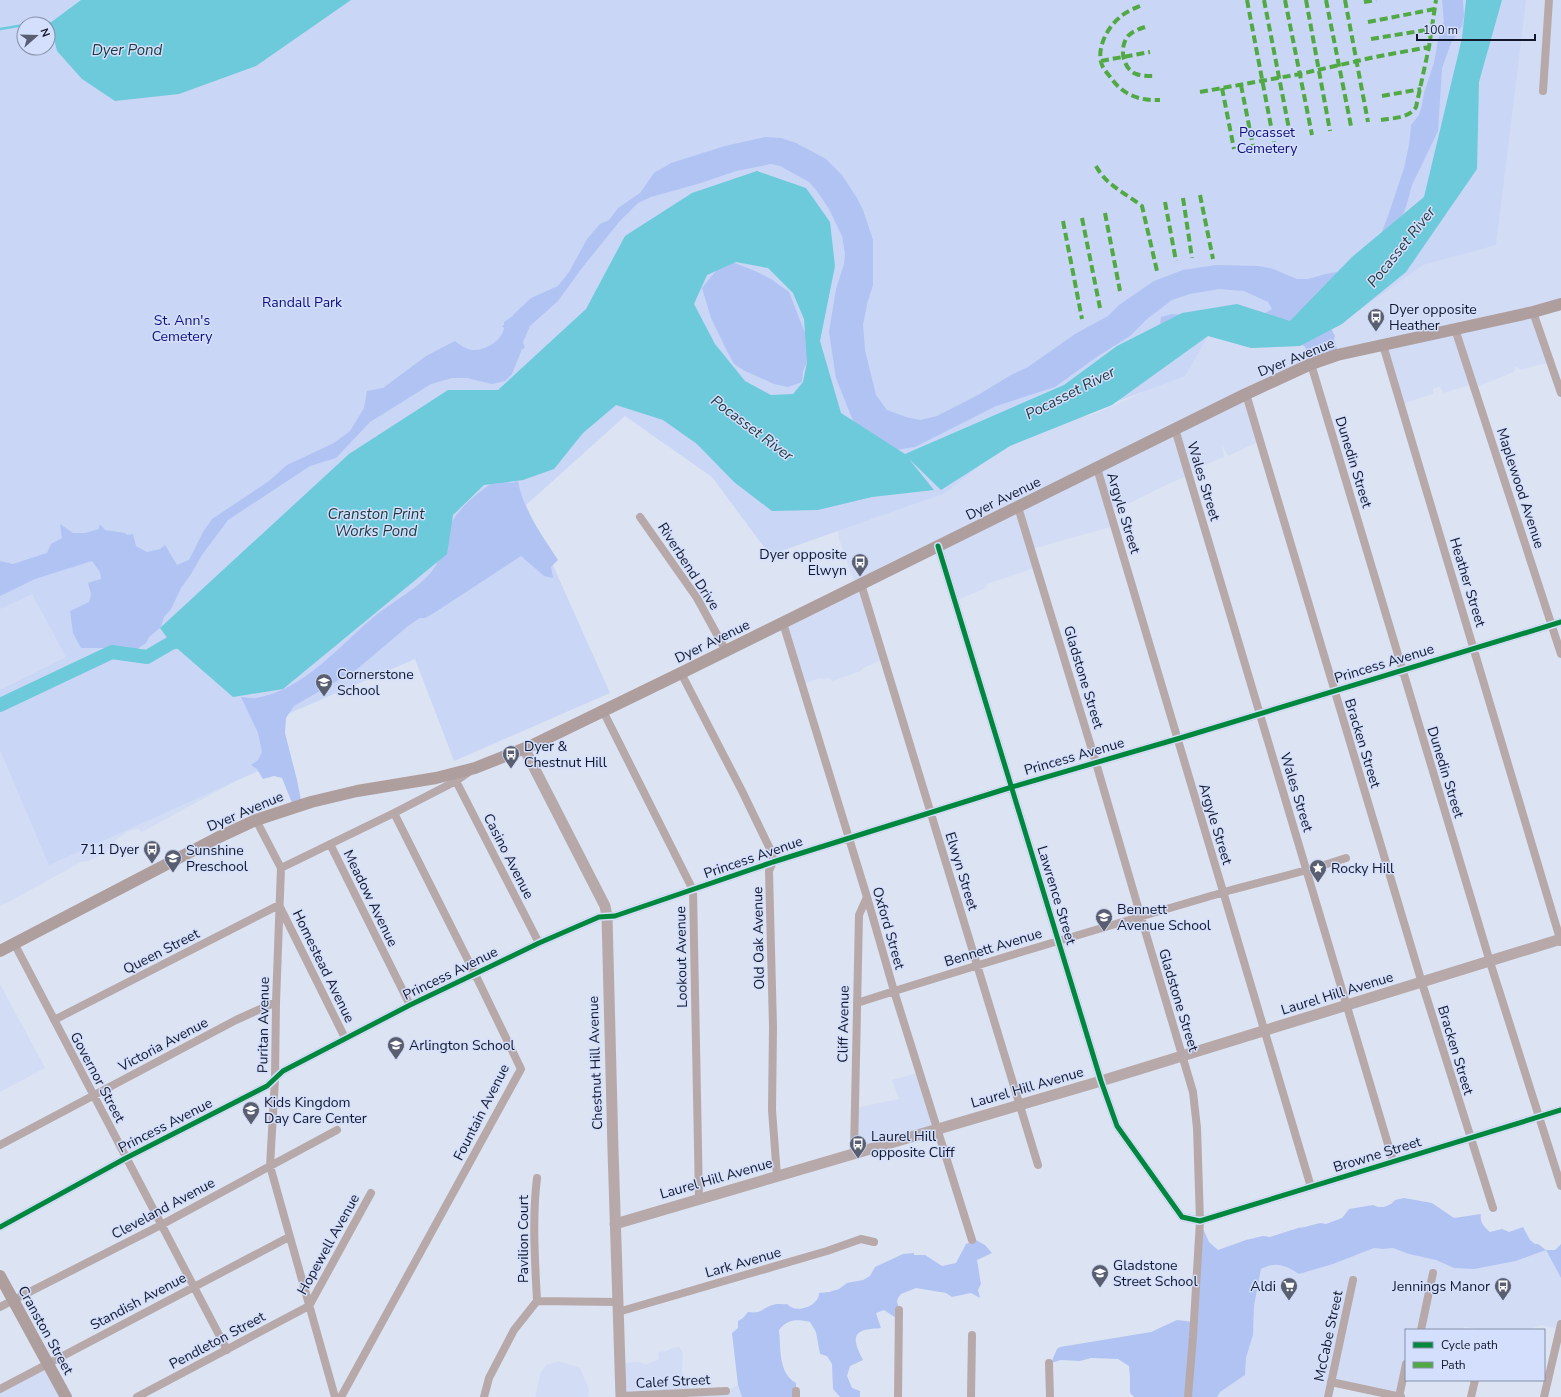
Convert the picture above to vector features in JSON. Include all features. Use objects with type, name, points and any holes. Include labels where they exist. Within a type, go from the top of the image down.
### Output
[{"type":"main road","name":"Dyer Avenue","points":[[0,951],[217,838],[256,820],[311,802],[357,791],[436,778],[475,768],[524,748],[726,651],[1246,394],[1311,364],[1337,355],[1533,312],[1561,304]]},
{"type":"main road","name":"Cranston Street","points":[[0,1276],[66,1397]]},
{"type":"street","points":[[1543,92],[1550,0]]},
{"type":"street","points":[[1533,312],[1561,393]]},
{"type":"street","name":"Maplewood Avenue","points":[[1455,329],[1561,654]]},
{"type":"street","name":"Heather Street","points":[[1383,345],[1561,940]]},
{"type":"street","name":"Dunedin Street","points":[[1311,364],[1490,962],[1561,1186]]},
{"type":"street","name":"Bracken Street","points":[[1246,394],[1422,983],[1493,1208]]},
{"type":"street","name":"Wales Street","points":[[1175,429],[1393,1161]]},
{"type":"street","name":"Argyle Street","points":[[1097,468],[1311,1187]]},
{"type":"street","name":"Gladstone Street","points":[[1018,507],[1096,763],[1140,917],[1193,1092],[1197,1128],[1200,1221],[1188,1397]]},
{"type":"street","name":"Riverbend Drive","points":[[640,517],[698,598],[726,651]]},
{"type":"street","name":"Lawrence Street","points":[[938,546],[1101,1081],[1117,1126],[1182,1218],[1200,1221]]},
{"type":"street","name":"Elwyn Street","points":[[861,584],[1038,1165]]},
{"type":"street","name":"Princess Avenue","points":[[0,1227],[126,1158],[267,1086],[283,1071],[345,1038],[539,943],[599,917],[615,916],[773,862],[1012,787],[1177,739],[1561,622]]},
{"type":"street","name":"Oxford Street","points":[[783,623],[867,897],[894,991],[972,1240]]},
{"type":"street","name":"Old Oak Avenue","points":[[681,673],[772,853],[773,862],[769,871],[773,1027],[772,1110],[777,1176]]},
{"type":"street","name":"Lookout Avenue","points":[[603,711],[693,890],[699,1199]]},
{"type":"street","name":"Chestnut Hill Avenue","points":[[524,748],[604,906],[607,916],[621,1397]]},
{"type":"street","name":"Dyer Avenue","points":[[394,813],[456,781],[475,768]]},
{"type":"street","name":"Casino Avenue","points":[[456,781],[539,943]]},
{"type":"street","name":"Meadow Avenue","points":[[394,813],[330,844],[410,1005]]},
{"type":"street","name":"Fountain Avenue","points":[[341,1397],[521,1069],[394,813]]},
{"type":"street","points":[[256,820],[281,868],[330,844]]},
{"type":"street","name":"Bennett Avenue","points":[[857,1003],[1058,941],[1223,893],[1307,871],[1346,858]]},
{"type":"street","name":"Puritan Avenue","points":[[281,868],[275,1079],[270,1166],[335,1397]]},
{"type":"street","name":"Cliff Avenue","points":[[854,1153],[859,915],[867,897]]},
{"type":"street","name":"Queen Street","points":[[54,1020],[279,904]]},
{"type":"street","name":"Homestead Avenue","points":[[279,904],[345,1038]]},
{"type":"street","name":"Laurel Hill Avenue","points":[[615,1224],[1101,1081],[1561,940]]},
{"type":"street","name":"Governor Street","points":[[14,943],[227,1350]]},
{"type":"street","name":"Victoria Avenue","points":[[0,1145],[236,1020],[276,1002]]},
{"type":"street","name":"Browne Street","points":[[1200,1221],[1561,1110]]},
{"type":"street","name":"Cleveland Avenue","points":[[0,1307],[161,1224],[337,1130]]},
{"type":"street","name":"Pavilion Court","points":[[537,1178],[534,1240],[537,1301]]},
{"type":"street","name":"Hopewell Avenue","points":[[309,1306],[371,1193]]},
{"type":"street","name":"Standish Avenue","points":[[0,1389],[289,1236]]},
{"type":"street","name":"Lark Avenue","points":[[537,1301],[618,1307],[819,1253],[861,1239],[874,1242]]},
{"type":"street","points":[[1421,1329],[1433,1273]]},
{"type":"street","name":"McCabe Street","points":[[1328,1397],[1353,1280]]},
{"type":"street","points":[[484,1397],[489,1378],[514,1330],[537,1301]]},
{"type":"street","name":"Pendleton Street","points":[[137,1397],[309,1306]]},
{"type":"street","points":[[898,1397],[899,1310]]},
{"type":"street","points":[[1544,1397],[1561,1324]]},
{"type":"street","points":[[971,1397],[972,1335]]},
{"type":"street","points":[[1049,1363],[1050,1397]]},
{"type":"street","points":[[1331,1382],[1399,1397],[1405,1369]]},
{"type":"street","points":[[1471,1397],[1475,1381]]},
{"type":"street","name":"Calef Street","points":[[621,1397],[726,1391]]},
{"type":"shaded area","points":[[1442,0],[1463,0],[1464,16],[1462,26],[1451,43],[1442,68],[1438,131],[1412,185],[1406,207],[1391,243],[1330,327],[1335,336],[1334,339],[1339,355],[1311,364],[1305,347],[1301,344],[1213,333],[1164,329],[1160,323],[1161,317],[1172,314],[1252,321],[1272,309],[1268,302],[1244,291],[1219,289],[1190,294],[1172,300],[1147,319],[1130,336],[1098,356],[1055,387],[996,406],[915,447],[896,450],[857,431],[836,378],[829,332],[836,289],[844,264],[845,254],[842,236],[829,209],[809,182],[780,166],[771,164],[736,171],[701,183],[651,197],[638,203],[619,222],[558,301],[530,326],[523,342],[525,348],[522,349],[512,374],[505,381],[492,384],[467,378],[452,378],[431,384],[370,422],[336,458],[310,466],[228,520],[202,555],[181,588],[171,609],[164,617],[161,627],[149,637],[146,643],[130,654],[114,647],[81,648],[73,633],[70,611],[89,602],[91,594],[88,583],[101,579],[100,572],[92,561],[35,579],[0,596],[0,561],[13,564],[47,553],[51,544],[62,538],[60,524],[73,533],[85,533],[99,529],[99,526],[101,525],[105,530],[125,533],[127,535],[133,534],[136,546],[147,552],[160,549],[165,545],[177,565],[189,560],[203,532],[212,519],[269,481],[287,465],[334,443],[350,431],[364,408],[367,391],[383,388],[426,356],[455,341],[463,347],[472,350],[482,349],[492,344],[503,333],[504,328],[502,326],[504,325],[504,322],[513,316],[531,298],[558,286],[569,272],[587,239],[600,224],[609,220],[618,208],[640,193],[654,173],[671,163],[725,146],[765,137],[781,138],[796,143],[826,159],[842,175],[863,210],[873,240],[873,285],[867,304],[863,325],[865,350],[876,395],[887,410],[920,420],[937,416],[1028,367],[1075,334],[1108,316],[1119,305],[1154,281],[1183,270],[1216,265],[1259,266],[1273,269],[1297,279],[1308,279],[1346,270],[1381,234],[1388,216],[1404,168],[1409,145],[1411,125],[1419,115],[1424,93],[1434,63],[1438,40],[1444,21]]},
{"type":"shaded area","points":[[1515,0],[1561,0],[1561,304],[1534,313],[1550,363],[1521,370],[1515,366],[1514,372],[1476,387],[1472,384],[1444,393],[1439,386],[1433,389],[1433,394],[1402,404],[1384,347],[1339,355],[1330,327],[1347,320],[1379,294]]},
{"type":"shaded area","points":[[723,262],[735,263],[755,271],[771,279],[789,292],[805,333],[811,336],[812,351],[803,371],[802,382],[788,387],[774,384],[745,371],[734,364],[711,318],[702,288]]},
{"type":"shaded area","points":[[1213,333],[1301,344],[1305,347],[1311,364],[1250,393],[1260,441],[1228,456],[1222,445],[1224,457],[1190,471],[1189,475],[1128,504],[1110,508],[1114,526],[1032,549],[1037,567],[987,584],[986,588],[957,600],[940,546],[863,583],[884,659],[863,668],[861,671],[832,681],[829,678],[819,678],[802,685],[786,622],[857,585],[851,574],[830,511],[998,450],[1068,420],[1091,415],[1140,394],[1160,377],[1175,353]]},
{"type":"shaded area","points":[[495,481],[512,483],[518,481],[520,492],[529,512],[558,560],[551,567],[553,578],[544,576],[521,556],[434,613],[425,618],[420,618],[408,626],[356,670],[294,706],[286,718],[285,733],[302,805],[294,808],[282,778],[274,776],[263,779],[257,769],[251,765],[258,760],[262,752],[258,733],[241,697],[254,698],[273,693],[290,686],[320,665],[375,616],[413,589],[427,577],[436,565],[442,552],[450,526],[457,514],[483,489]]},
{"type":"shaded area","points":[[35,579],[234,782],[142,832],[138,829],[128,831],[116,840],[114,847],[89,861],[81,862],[7,903],[0,905],[0,596]]},
{"type":"shaded area","points":[[0,984],[45,1068],[0,1092]]},
{"type":"shaded area","points":[[918,1073],[935,1129],[856,1152],[855,1108],[899,1099],[892,1080]]},
{"type":"shaded area","points":[[1404,1198],[1432,1203],[1454,1218],[1481,1214],[1482,1224],[1490,1232],[1502,1229],[1509,1232],[1523,1227],[1530,1240],[1546,1250],[1516,1261],[1474,1269],[1454,1268],[1436,1260],[1409,1254],[1393,1248],[1374,1248],[1333,1264],[1299,1274],[1285,1266],[1280,1265],[1271,1265],[1261,1269],[1254,1306],[1253,1335],[1246,1358],[1245,1375],[1220,1392],[1217,1397],[1134,1397],[1130,1393],[1129,1366],[1118,1359],[1091,1358],[1080,1361],[1061,1360],[1051,1363],[1057,1349],[1060,1347],[1151,1332],[1177,1320],[1194,1322],[1201,1224],[1209,1242],[1218,1250],[1246,1240],[1263,1236],[1270,1237],[1320,1223],[1326,1224],[1342,1218],[1349,1209],[1373,1205],[1384,1207],[1391,1204],[1395,1200]]},
{"type":"shaded area","points":[[976,1240],[985,1245],[992,1253],[977,1260],[981,1284],[978,1290],[980,1298],[971,1293],[952,1297],[946,1293],[916,1288],[901,1294],[898,1298],[897,1301],[901,1317],[896,1318],[884,1310],[876,1313],[881,1328],[864,1330],[859,1333],[856,1340],[856,1345],[863,1360],[850,1366],[847,1376],[852,1388],[860,1391],[860,1397],[840,1397],[833,1389],[832,1364],[827,1356],[820,1354],[816,1332],[810,1322],[797,1320],[785,1324],[779,1330],[783,1367],[790,1379],[796,1383],[796,1397],[742,1397],[738,1385],[732,1333],[738,1328],[738,1321],[748,1312],[757,1312],[776,1304],[787,1304],[791,1307],[801,1309],[806,1308],[815,1302],[819,1293],[829,1292],[839,1289],[847,1283],[863,1280],[870,1276],[875,1267],[903,1254],[914,1253],[914,1255],[925,1255],[942,1266],[956,1263],[966,1244]]},
{"type":"shaded area","points":[[1561,1244],[1561,1278],[1546,1250],[1555,1250]]},
{"type":"shaded area","points":[[1374,1248],[1393,1248],[1409,1254],[1436,1260],[1454,1268],[1516,1261],[1546,1250],[1561,1278],[1561,1324],[1559,1329],[1541,1325],[1529,1329],[1475,1329],[1464,1327],[1463,1329],[1405,1329],[1405,1373],[1400,1397],[1329,1385],[1326,1397],[1217,1397],[1220,1392],[1245,1375],[1246,1358],[1253,1335],[1254,1306],[1261,1269],[1270,1264],[1280,1265],[1299,1274],[1333,1264]]},
{"type":"shaded area","points":[[679,1347],[683,1353],[682,1370],[684,1383],[698,1394],[720,1394],[738,1385],[742,1397],[622,1397],[622,1363],[640,1362],[646,1365],[659,1359],[658,1353]]},
{"type":"shaded area","points":[[559,1361],[580,1368],[589,1390],[588,1397],[535,1397],[541,1372],[546,1365]]},
{"type":"shaded area","points":[[42,1367],[67,1397],[0,1397],[0,1389]]},
{"type":"green space","name":"Randall Park","points":[[0,0],[1526,0],[1496,245],[1423,265],[1334,328],[1284,347],[1208,336],[1185,376],[1011,441],[945,493],[770,555],[712,477],[625,416],[526,505],[610,693],[454,761],[415,659],[283,716],[276,763],[49,865],[0,750],[0,690],[66,657],[32,594],[0,609]]},
{"type":"water","name":"Dyer Pond","points":[[81,0],[351,0],[256,66],[179,94],[115,101],[82,79],[57,51],[56,19]]},
{"type":"water","name":"Cranston Print Works Pond","points":[[1466,0],[1502,0],[1479,82],[1477,169],[1406,272],[1342,324],[1300,346],[1251,348],[1208,336],[1112,405],[1010,446],[941,490],[909,459],[934,490],[872,497],[818,510],[772,511],[734,482],[697,444],[663,420],[616,405],[583,433],[554,469],[523,480],[484,485],[453,515],[447,554],[283,689],[233,697],[171,643],[160,628],[349,454],[448,390],[498,390],[586,309],[625,236],[692,193],[757,171],[806,188],[830,222],[835,266],[820,341],[841,413],[905,454],[1064,385],[1117,346],[1182,313],[1237,304],[1290,321],[1352,257],[1424,197],[1462,38]],"holes":[[[736,262],[768,268],[793,293],[804,319],[807,362],[803,382],[793,394],[771,395],[745,381],[715,344],[694,304],[707,275]]]},
{"type":"waterway","points":[[0,29],[16,26]]},
{"type":"waterway","name":"Pocasset River","points":[[0,705],[112,652],[147,657],[171,643],[189,639]]},
{"type":"marked path","points":[[1247,0],[1274,142]]},
{"type":"marked path","points":[[1264,0],[1291,139]]},
{"type":"marked path","points":[[1285,0],[1312,135]]},
{"type":"marked path","points":[[1306,0],[1330,131]]},
{"type":"marked path","points":[[1326,0],[1351,126]]},
{"type":"marked path","points":[[1345,0],[1368,122]]},
{"type":"marked path","points":[[1364,2],[1376,0]]},
{"type":"marked path","points":[[1381,120],[1405,115],[1413,111],[1416,107],[1429,47],[1436,0]]},
{"type":"marked path","points":[[1140,6],[1124,14],[1110,27],[1100,52],[1102,65],[1116,84],[1127,93],[1139,98],[1160,100]]},
{"type":"marked path","points":[[1368,22],[1435,9]]},
{"type":"marked path","points":[[1145,27],[1134,31],[1128,36],[1123,46],[1123,57],[1131,71],[1136,74],[1143,76],[1155,76]]},
{"type":"marked path","points":[[1371,39],[1432,29]]},
{"type":"marked path","points":[[1200,92],[1300,74],[1375,57],[1429,47]]},
{"type":"marked path","points":[[1101,61],[1150,52]]},
{"type":"marked path","points":[[1241,85],[1253,146]]},
{"type":"marked path","points":[[1222,88],[1234,149]]},
{"type":"marked path","points":[[1382,96],[1421,89]]},
{"type":"marked path","points":[[1096,166],[1110,184],[1142,206],[1157,271]]},
{"type":"marked path","points":[[1200,195],[1213,259]]},
{"type":"marked path","points":[[1183,198],[1192,258]]},
{"type":"marked path","points":[[1165,202],[1176,261]]},
{"type":"marked path","points":[[1105,213],[1120,291]]},
{"type":"marked path","points":[[1082,218],[1100,308]]},
{"type":"marked path","points":[[1063,221],[1082,319]]},
{"type":"cycle path","points":[[938,546],[1101,1081],[1117,1126],[1182,1217],[1200,1221],[1561,1110]]},
{"type":"cycle path","points":[[0,1227],[126,1158],[267,1086],[283,1071],[410,1005],[539,943],[599,917],[615,916],[773,862],[1012,787],[1177,739],[1561,622]]},
{"type":"place","name":"Dyer opposite Heather","points":[[1376,332]]},
{"type":"place","name":"Dyer opposite Elwyn","points":[[860,577]]},
{"type":"place","name":"Cornerstone School","points":[[324,697]]},
{"type":"place","name":"Dyer & Chestnut Hill","points":[[511,769]]},
{"type":"place","name":"711 Dyer","points":[[152,864]]},
{"type":"place","name":"Sunshine Preschool","points":[[173,873]]},
{"type":"place","name":"Rocky Hill","points":[[1318,883]]},
{"type":"place","name":"Bennett Avenue School","points":[[1104,932]]},
{"type":"place","name":"Arlington School","points":[[396,1060]]},
{"type":"place","name":"Kids Kingdom Day Care Center","points":[[251,1125]]},
{"type":"place","name":"Laurel Hill opposite Cliff","points":[[858,1159]]},
{"type":"place","name":"Gladstone Street School","points":[[1100,1288]]},
{"type":"place","name":"Aldi","points":[[1289,1301]]},
{"type":"place","name":"Jennings Manor","points":[[1503,1301]]},
{"type":"park label","name":"Pocasset Cemetery","points":[[1267,140]]},
{"type":"park label","name":"St. Ann's Cemetery","points":[[182,328]]}]
